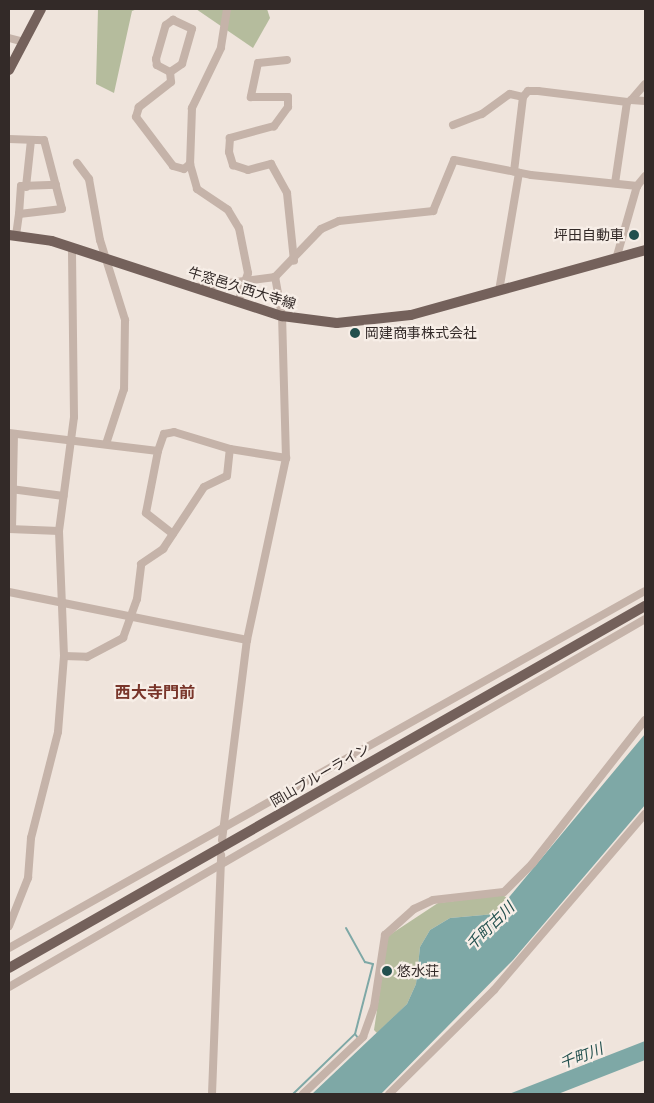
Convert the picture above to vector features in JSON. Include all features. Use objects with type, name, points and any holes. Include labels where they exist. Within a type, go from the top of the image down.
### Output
[{"type":"main road","points":[[9,70],[41,9]]},
{"type":"main road","name":"牛窓邑久西大寺線","points":[[12,235],[72,248],[282,316],[337,323],[375,322],[499,291],[645,250]]},
{"type":"main road","name":"岡山ブルーライン","points":[[9,968],[641,610]]},
{"type":"street","points":[[227,9],[221,48],[192,108],[190,164],[197,190],[235,217],[248,273],[238,302]]},
{"type":"street","points":[[173,20],[192,29],[181,68],[170,72],[157,65],[156,59],[167,22],[173,20]]},
{"type":"street","points":[[9,38],[24,42]]},
{"type":"street","points":[[287,60],[258,64],[251,97],[288,97],[288,106],[274,126],[230,138],[229,152],[233,165],[248,170],[271,164],[287,193],[294,261]]},
{"type":"street","points":[[170,72],[171,82],[139,107],[136,117],[173,166],[184,169],[190,164]]},
{"type":"street","points":[[615,183],[630,101],[645,84]]},
{"type":"street","points":[[499,291],[517,172],[523,97],[528,91],[538,91],[645,101]]},
{"type":"street","points":[[453,125],[482,114],[510,94],[523,97]]},
{"type":"street","points":[[9,139],[44,140],[62,209],[19,214]]},
{"type":"street","points":[[26,187],[31,140]]},
{"type":"street","points":[[192,288],[275,277],[294,261],[317,232],[339,221],[433,211],[454,160],[517,172],[615,183],[645,190]]},
{"type":"street","points":[[77,162],[89,179],[100,240],[110,260],[125,320],[127,361],[124,389],[107,441]]},
{"type":"street","points":[[616,259],[636,188],[645,176]]},
{"type":"street","points":[[12,235],[19,214],[21,186],[56,185]]},
{"type":"street","points":[[9,926],[28,878],[31,838],[58,732],[64,656],[64,604],[59,531],[72,440],[72,248]]},
{"type":"street","points":[[222,840],[247,640],[286,458],[282,316],[275,277]]},
{"type":"street","points":[[173,534],[146,513],[158,451],[168,432],[230,449],[286,458]]},
{"type":"street","points":[[59,531],[10,529],[12,433],[72,440],[107,441],[158,451]]},
{"type":"street","points":[[64,656],[87,657],[99,653],[123,638],[130,617],[141,564],[163,549],[204,487],[227,476],[230,449]]},
{"type":"street","points":[[11,488],[64,496]]},
{"type":"street","points":[[9,987],[221,864],[641,610],[645,591]]},
{"type":"street","points":[[9,592],[247,640]]},
{"type":"street","points":[[9,948],[223,828],[451,704],[641,610]]},
{"type":"street","points":[[302,1094],[363,1037],[374,1007],[385,935],[414,909],[433,900],[504,892],[532,864],[645,720]]},
{"type":"street","points":[[389,1094],[494,990],[645,814]]},
{"type":"street","points":[[212,1094],[221,855]]},
{"type":"green space","points":[[98,9],[137,9],[132,11],[114,93],[96,84]]},
{"type":"green space","points":[[196,9],[267,9],[270,18],[253,48]]},
{"type":"green space","points":[[503,895],[508,899],[495,914],[450,918],[430,930],[420,947],[416,984],[407,1004],[377,1033],[374,1030],[388,936],[438,903]]},
{"type":"water","name":"千町古川","points":[[645,734],[645,805],[513,960],[381,1094],[312,1094],[407,1004],[416,984],[420,947],[430,930],[450,918],[495,914]]},
{"type":"water","points":[[645,1041],[645,1060],[558,1094],[509,1094]]},
{"type":"waterway","points":[[346,928],[365,962],[373,964],[355,1034],[358,1038]]},
{"type":"waterway","points":[[293,1094],[355,1034]]},
{"type":"place","name":"坪田自動車","points":[[634,235]]},
{"type":"place","name":"岡建商事株式会社","points":[[355,333]]},
{"type":"place","name":"悠水荘","points":[[387,971]]},
{"type":"district","name":"西大寺門前","points":[[155,693]]},
{"type":"water label","name":"千町川","points":[[581,1056]]}]
